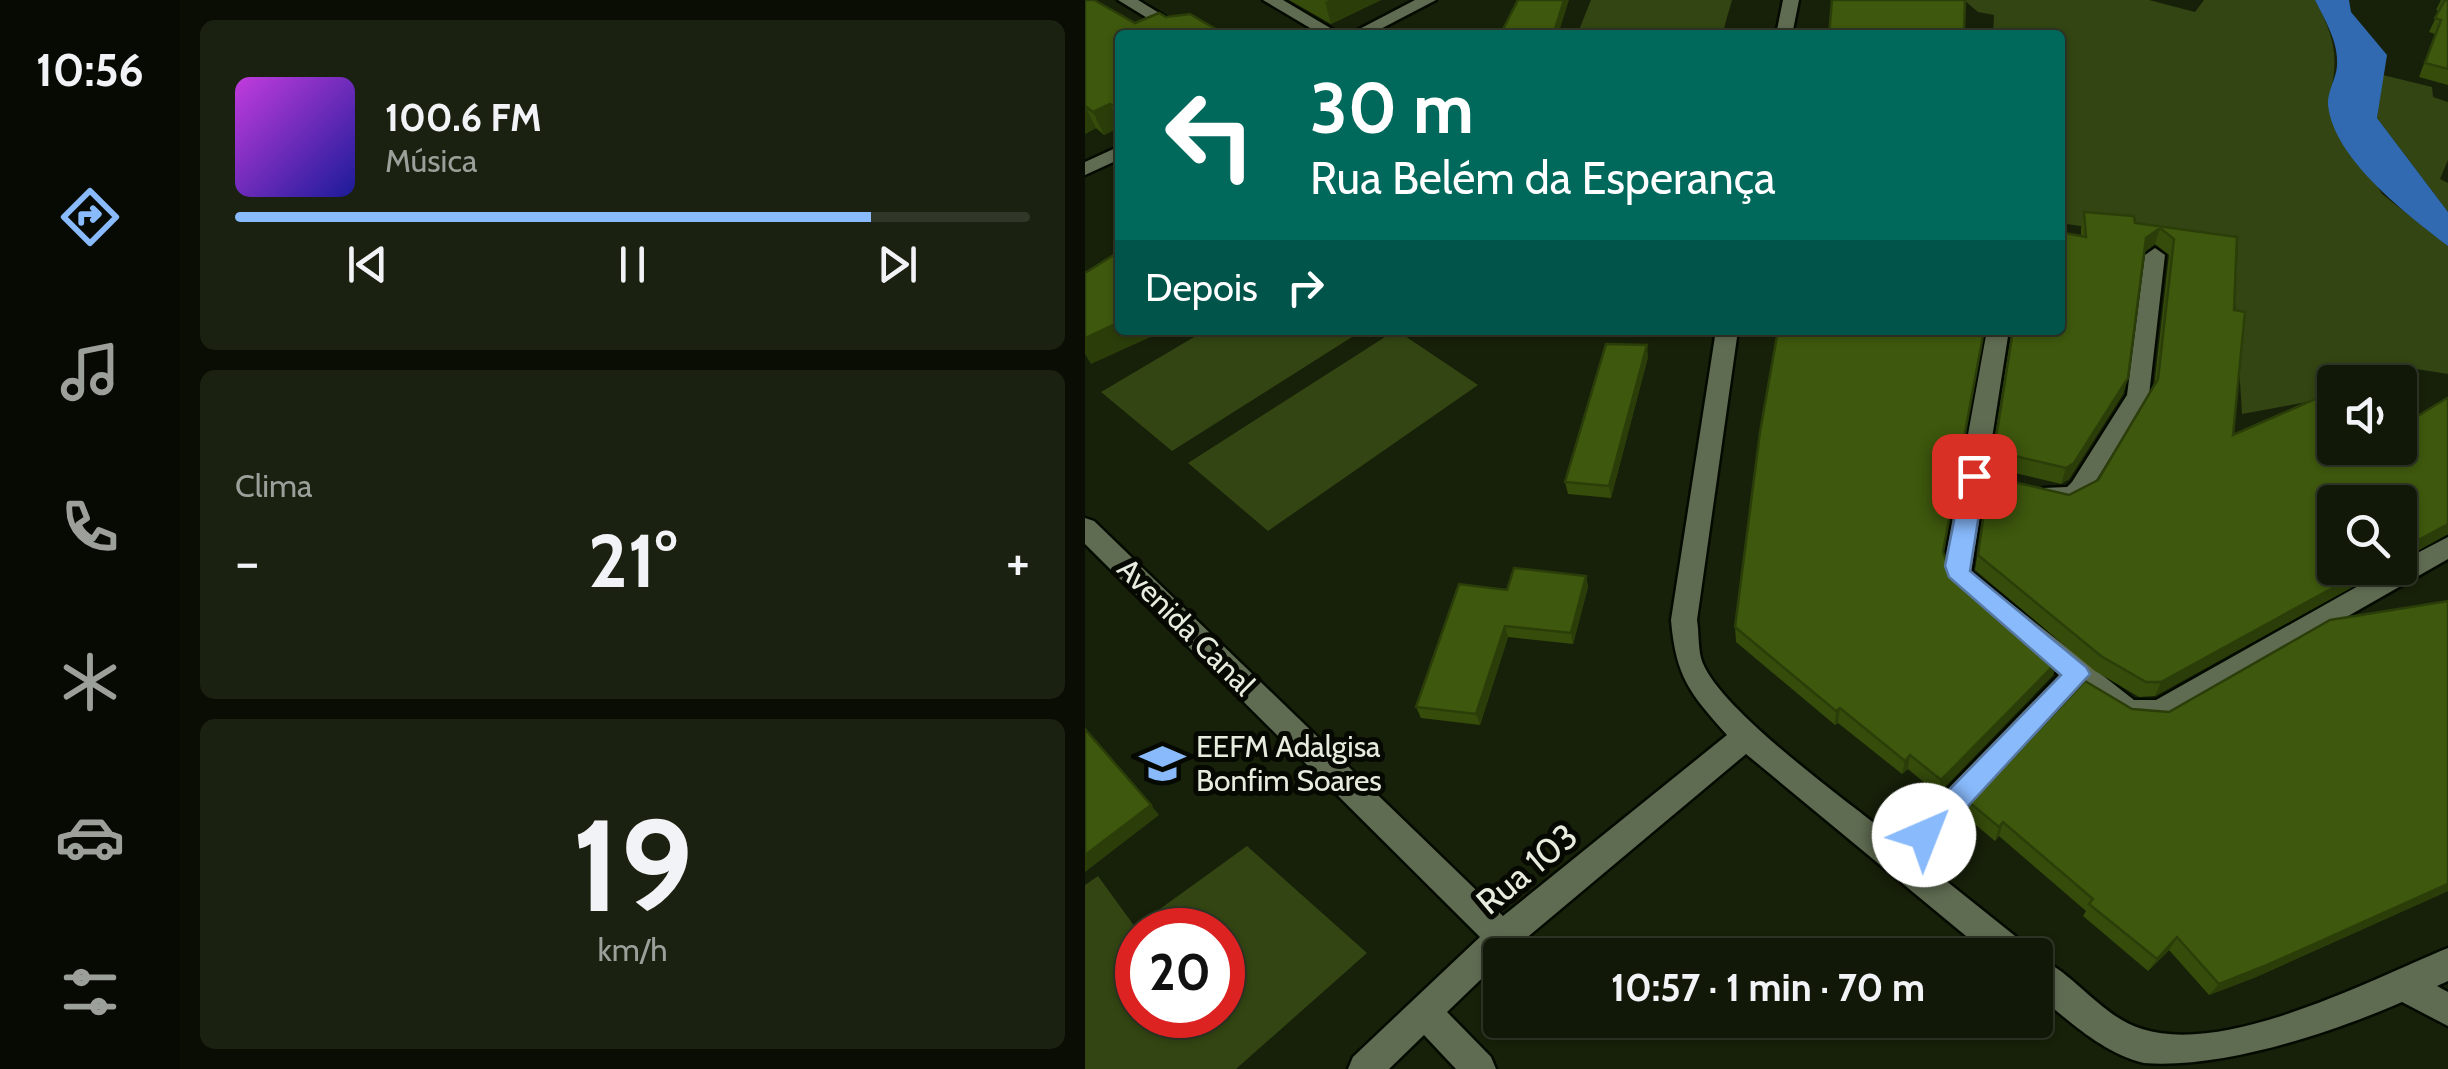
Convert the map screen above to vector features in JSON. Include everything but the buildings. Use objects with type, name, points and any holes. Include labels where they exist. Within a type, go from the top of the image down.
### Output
[{"type":"street","points":[[1127,0],[1178,30]]},
{"type":"street","points":[[1271,0],[1325,30]]},
{"type":"street","points":[[1366,30],[1427,0]]},
{"type":"street","points":[[1785,30],[1791,0]]},
{"type":"street","points":[[1085,170],[1115,155]]},
{"type":"street","points":[[2029,489],[2065,498],[2073,496],[2138,395],[2155,255]]},
{"type":"street","points":[[1726,335],[1684,620],[1688,660],[1701,686],[1746,737],[1993,938]]},
{"type":"street","points":[[1998,335],[1983,478],[1957,566],[1961,577],[2077,674],[2127,710],[2144,714],[2161,711],[2448,547]]},
{"type":"street","name":"Avenida Canal","points":[[1085,528],[1502,938]]},
{"type":"street","points":[[1898,862],[2077,674]]},
{"type":"street","name":"Rua 103","points":[[1502,938],[1746,737]]},
{"type":"street","name":"Rua 103","points":[[1365,1069],[1483,956]]},
{"type":"street","points":[[2053,987],[2097,1022],[2144,1048],[2205,1053],[2253,1043],[2405,985],[2448,964]]},
{"type":"street","points":[[2405,985],[2448,1010]]},
{"type":"street","points":[[1425,1012],[1479,1069]]},
{"type":"green space","points":[[1591,0],[1732,0],[1723,30],[1579,30]]},
{"type":"green space","points":[[1964,0],[2149,0],[2195,12],[2204,0],[2315,0],[2334,51],[2328,104],[2382,194],[2448,246],[2448,374],[2417,369],[2417,365],[2317,365],[2317,405],[2307,402],[2242,414],[2234,287],[2203,244],[2065,224],[2065,30],[1993,30],[1994,15],[1978,12]]},
{"type":"green space","points":[[2383,75],[2432,87],[2433,97],[2448,102],[2448,160],[2440,179],[2448,183],[2448,212],[2377,118]]},
{"type":"green space","points":[[1198,335],[1355,335],[1172,451],[1101,392]]},
{"type":"green space","points":[[1388,335],[1403,335],[1478,385],[1268,531],[1188,463]]},
{"type":"green space","points":[[1247,846],[1367,953],[1236,1069],[1085,1069],[1085,885],[1098,876],[1121,908],[1115,908],[1115,1038],[1245,1038],[1245,908],[1161,908]]},
{"type":"water","points":[[2315,0],[2349,0],[2351,12],[2387,55],[2377,118],[2448,212],[2448,246],[2375,184],[2358,166],[2333,126],[2328,105],[2337,66],[2336,49]]},
{"type":"place","name":"EEFM Adalgisa Bonfim Soares","points":[[1163,764]]},
{"type":"route","points":[[1924,835],[2077,674],[1961,577],[1957,566],[1974,476]]}]
